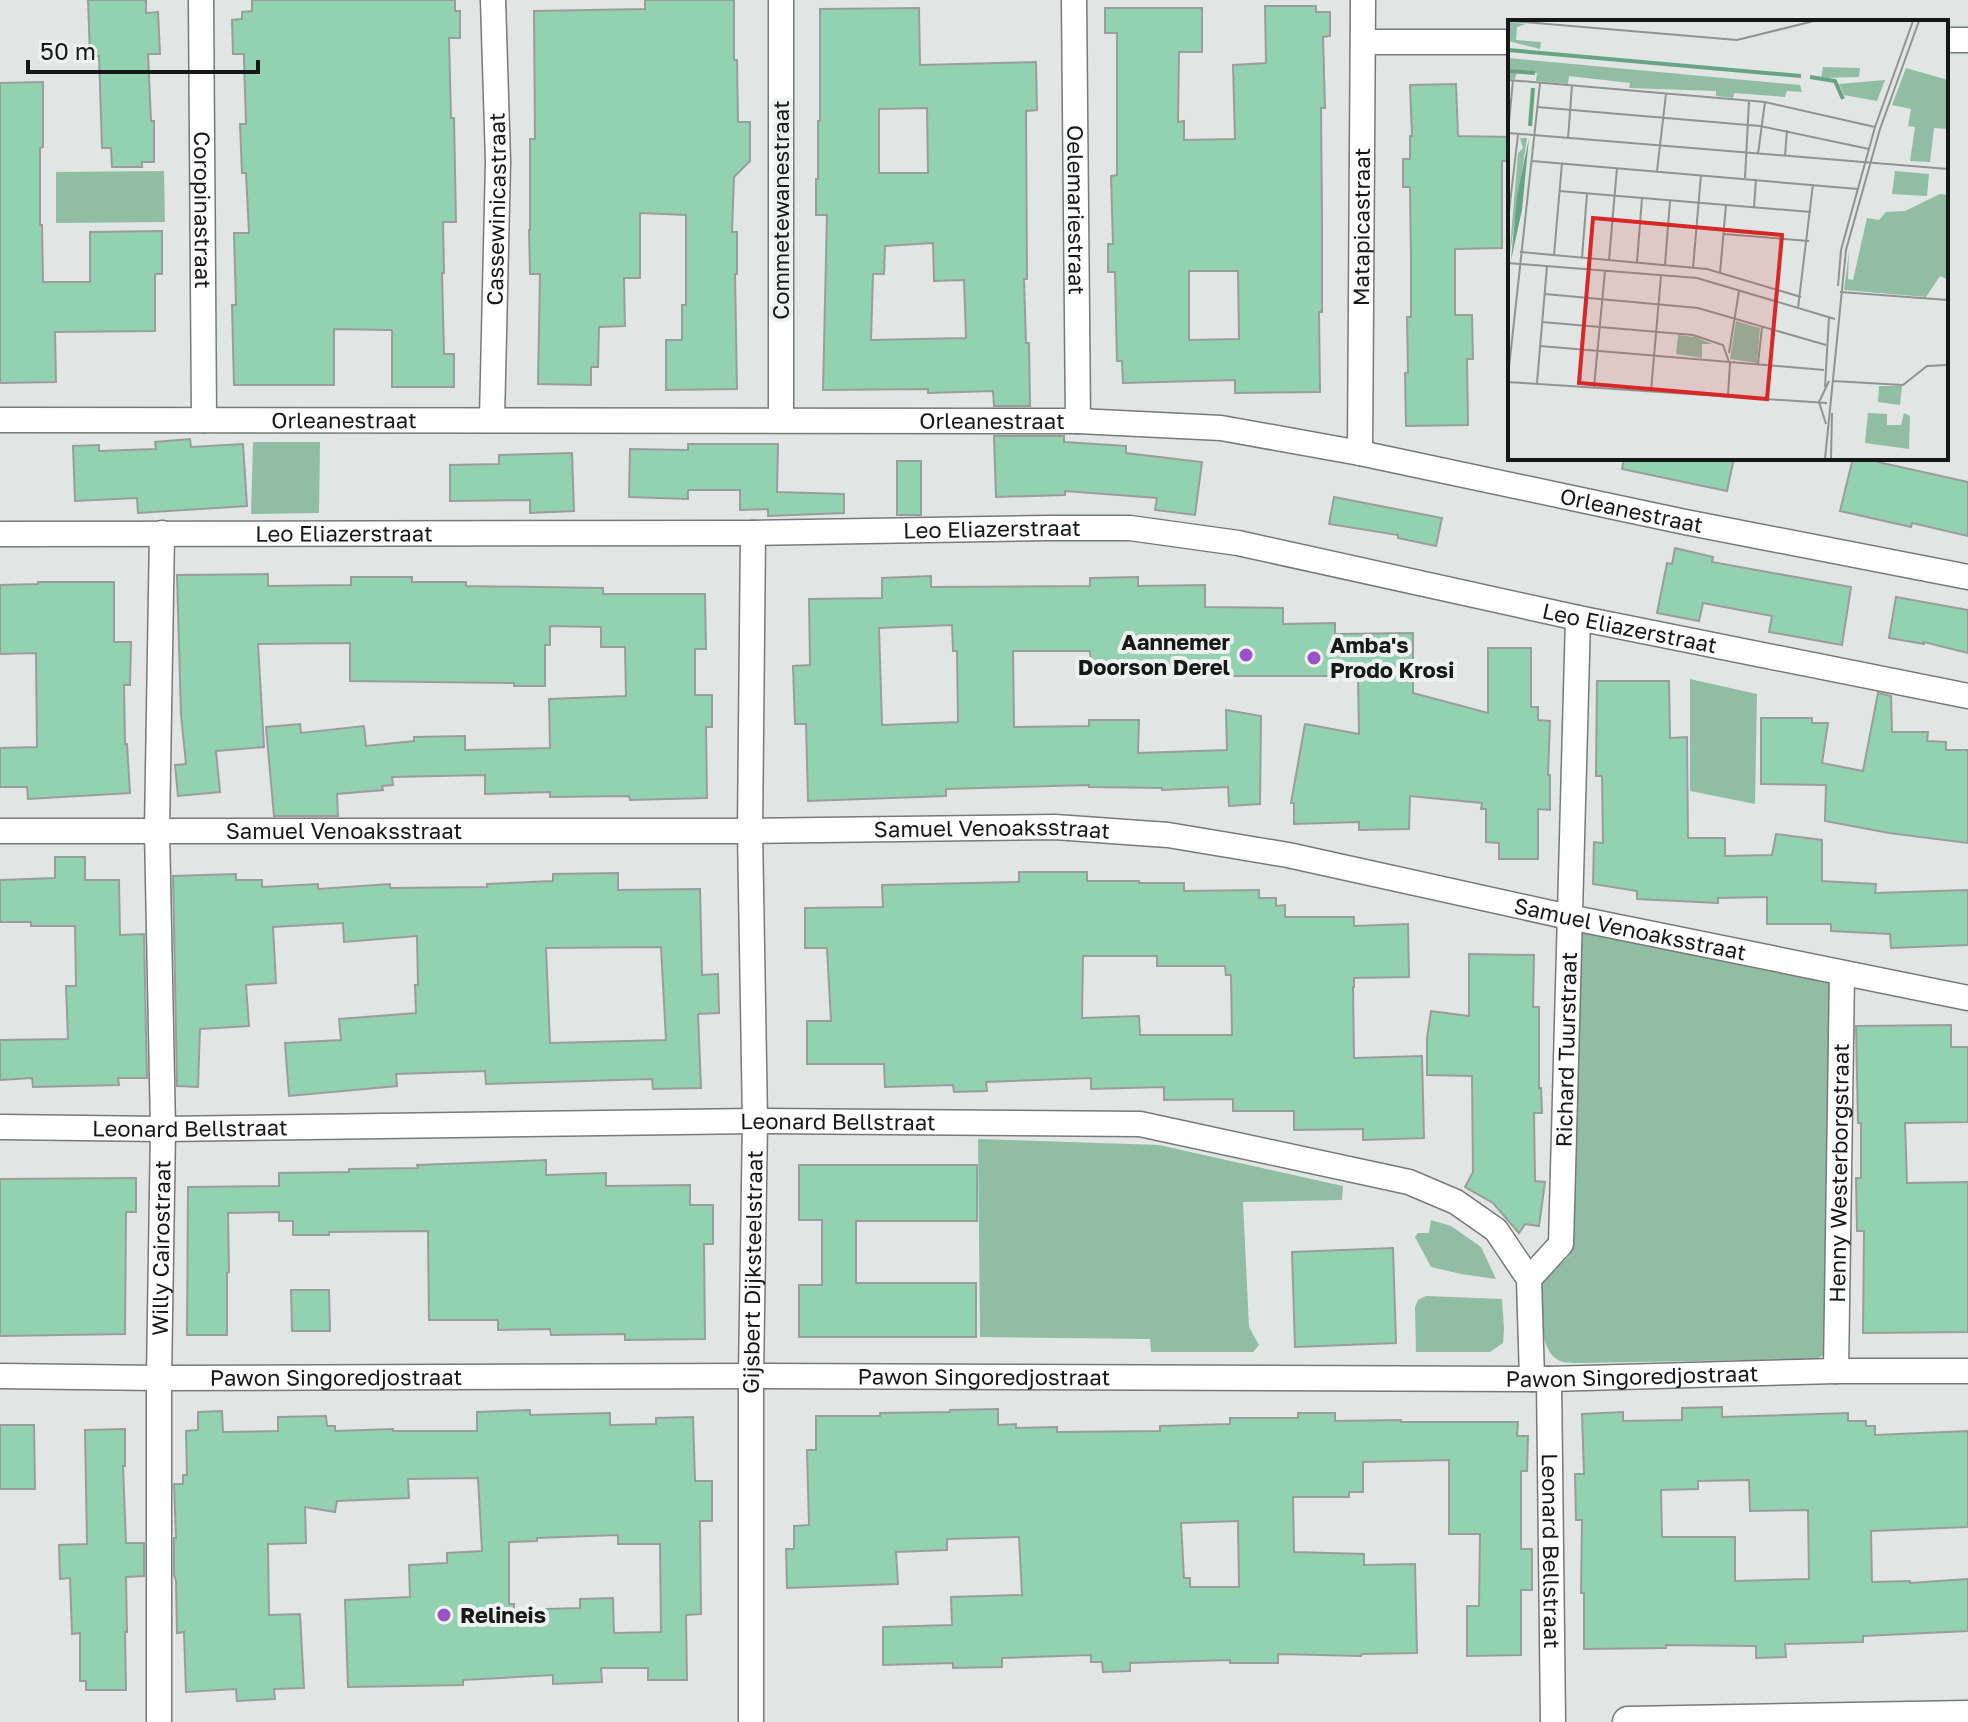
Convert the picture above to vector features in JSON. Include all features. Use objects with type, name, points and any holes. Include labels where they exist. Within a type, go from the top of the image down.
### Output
[{"type":"street","name":"Coropinastraat","points":[[201,0],[204,420]]},
{"type":"street","name":"Cassewinicastraat","points":[[492,419],[498,161],[493,0]]},
{"type":"street","name":"Commetewanestraat","points":[[781,0],[781,420]]},
{"type":"street","name":"Oelemariestraat","points":[[1074,0],[1078,421]]},
{"type":"street","name":"Matapicastraat","points":[[1360,453],[1363,0]]},
{"type":"street","points":[[1364,42],[1508,42]]},
{"type":"street","name":"Orleanestraat","points":[[0,420],[1078,421],[1221,428],[1360,453],[1685,522],[1968,577]]},
{"type":"street","name":"Leo Eliazerstraat","points":[[0,534],[753,533],[1130,528],[1238,543],[1578,618],[1968,696]]},
{"type":"street","name":"Willy Cairostraat","points":[[159,1722],[163,1129],[157,830],[162,533]]},
{"type":"street","name":"Gijsbert Dijksteelstraat","points":[[751,1722],[755,1121],[750,831],[753,533]]},
{"type":"street","name":"Richard Tuurstraat","points":[[1529,1279],[1561,1244],[1578,618]]},
{"type":"street","name":"Samuel Venoaksstraat","points":[[0,831],[750,831],[1055,827],[1168,835],[1288,855],[1569,917],[1968,998]]},
{"type":"street","name":"Henny Westerborgstraat","points":[[1836,1371],[1842,973]]},
{"type":"street","name":"Leonard Bellstraat","points":[[0,1127],[163,1129],[755,1121],[1140,1124],[1409,1182],[1456,1202],[1496,1230],[1529,1279],[1540,1379],[1553,1722]]},
{"type":"street","name":"Pawon Singoredjostraat","points":[[0,1376],[1540,1379],[1836,1371],[1968,1371]]},
{"type":"street","points":[[1628,1722],[1968,1716]]},
{"type":"green space","points":[[164,171],[165,222],[56,223],[56,172]]},
{"type":"green space","points":[[253,442],[320,442],[319,513],[251,514]]},
{"type":"green space","points":[[1690,679],[1757,694],[1755,804],[1690,791]]},
{"type":"green space","points":[[1582,931],[1822,980],[1832,988],[1824,1355],[1816,1359],[1573,1363],[1558,1360],[1547,1346],[1542,1325],[1540,1284],[1569,1256],[1577,936]]},
{"type":"green space","points":[[978,1139],[1159,1145],[1343,1186],[1342,1200],[1243,1202],[1249,1327],[1259,1345],[1253,1352],[1151,1352],[1150,1339],[980,1337]]},
{"type":"green space","points":[[1431,1220],[1451,1226],[1481,1247],[1496,1279],[1431,1267],[1415,1237],[1418,1233],[1429,1233]]},
{"type":"green space","points":[[1426,1296],[1502,1299],[1503,1343],[1490,1352],[1416,1352],[1415,1307],[1418,1300]]},
{"type":"building","points":[[88,0],[146,0],[146,13],[158,12],[160,54],[148,54],[154,162],[142,162],[142,167],[112,167],[111,148],[102,148],[99,56],[90,56]]},
{"type":"building","points":[[252,0],[455,0],[455,11],[460,11],[460,38],[449,38],[456,222],[443,222],[442,273],[444,354],[454,354],[454,387],[392,387],[392,330],[334,329],[334,385],[234,385],[234,233],[249,233],[240,124],[246,124],[244,54],[233,54],[232,20],[242,19],[242,12],[252,11]]},
{"type":"building","points":[[645,0],[734,0],[738,122],[750,122],[750,161],[734,177],[732,232],[737,232],[737,389],[666,390],[666,340],[682,340],[682,305],[686,305],[686,215],[640,213],[640,278],[624,278],[625,326],[599,327],[598,367],[591,367],[591,385],[538,384],[540,274],[530,274],[529,230],[530,139],[535,139],[534,11],[645,9]]},
{"type":"building","points":[[1265,6],[1316,6],[1316,12],[1330,12],[1330,36],[1323,37],[1325,108],[1321,108],[1320,392],[1235,393],[1235,380],[1123,383],[1122,361],[1117,361],[1115,272],[1108,272],[1108,244],[1113,244],[1111,176],[1117,175],[1117,33],[1105,33],[1105,8],[1202,8],[1202,52],[1179,52],[1178,122],[1184,121],[1184,140],[1235,139],[1233,65],[1266,63]],"holes":[[[1189,271],[1238,271],[1239,339],[1189,340]]]},
{"type":"building","points":[[919,8],[920,65],[1036,62],[1037,110],[1026,111],[1027,279],[1024,279],[1030,406],[994,406],[993,391],[823,390],[827,215],[816,215],[820,9]],"holes":[[[927,108],[928,173],[879,173],[879,109]],[[933,243],[934,281],[964,280],[966,338],[871,340],[873,274],[884,274],[885,246]]]},
{"type":"building","points":[[43,82],[40,225],[43,282],[90,282],[90,232],[162,231],[162,274],[155,274],[155,331],[55,332],[56,382],[0,383],[0,83]]},
{"type":"building","points":[[1456,84],[1458,136],[1508,137],[1508,161],[1502,161],[1502,248],[1455,249],[1455,315],[1472,315],[1473,359],[1467,359],[1468,425],[1406,426],[1405,373],[1408,373],[1407,317],[1411,317],[1411,258],[1410,187],[1403,187],[1403,159],[1410,159],[1410,85]]},
{"type":"building","points":[[994,436],[1064,436],[1064,442],[1126,446],[1126,453],[1202,462],[1195,515],[1155,510],[1157,498],[1065,491],[1065,495],[996,497]]},
{"type":"building","points":[[190,439],[191,447],[243,444],[247,506],[138,513],[137,498],[75,501],[73,446],[99,445],[99,451],[156,449],[155,442]]},
{"type":"building","points":[[688,444],[778,444],[777,492],[844,494],[844,513],[768,516],[768,509],[740,510],[740,490],[688,490],[688,499],[629,497],[630,449],[688,450]]},
{"type":"building","points":[[572,453],[574,511],[530,513],[530,500],[450,501],[450,465],[499,464],[499,455]]},
{"type":"building","points":[[1624,460],[1734,460],[1727,491],[1622,469]]},
{"type":"building","points":[[1853,460],[1878,460],[1968,482],[1968,536],[1840,511]]},
{"type":"building","points":[[897,461],[921,461],[921,515],[897,515]]},
{"type":"building","points":[[1334,497],[1442,518],[1436,546],[1398,538],[1398,535],[1329,524]]},
{"type":"building","points":[[1675,548],[1713,557],[1712,562],[1851,587],[1842,645],[1769,632],[1772,616],[1703,603],[1699,621],[1657,613],[1667,563],[1672,564]]},
{"type":"building","points":[[268,574],[268,586],[351,585],[351,577],[412,577],[412,582],[466,582],[466,586],[603,588],[603,594],[705,594],[706,649],[695,649],[695,695],[712,695],[712,727],[706,727],[707,798],[630,800],[629,796],[550,797],[550,792],[485,794],[485,775],[392,777],[393,785],[382,786],[383,790],[337,794],[338,816],[274,816],[266,727],[300,724],[301,733],[364,726],[366,746],[414,741],[414,737],[465,736],[465,750],[550,748],[549,699],[626,696],[625,647],[601,647],[601,627],[550,626],[550,645],[545,645],[545,686],[350,681],[350,643],[258,644],[264,747],[216,751],[220,792],[178,796],[175,765],[186,764],[181,715],[177,575]]},
{"type":"building","points":[[931,576],[931,587],[1090,586],[1090,578],[1138,577],[1138,586],[1205,585],[1205,607],[1283,608],[1283,624],[1335,623],[1335,634],[1413,633],[1413,693],[1488,713],[1488,648],[1531,648],[1531,707],[1538,707],[1538,720],[1550,721],[1550,810],[1538,809],[1538,859],[1499,859],[1499,843],[1486,842],[1486,809],[1481,809],[1482,803],[1410,796],[1409,829],[1359,830],[1359,822],[1294,824],[1294,803],[1291,803],[1305,724],[1359,734],[1358,676],[1178,676],[1180,667],[1091,668],[1090,651],[1013,651],[1014,727],[1089,726],[1089,720],[1139,720],[1138,753],[1227,750],[1226,710],[1261,716],[1260,804],[1229,806],[1228,787],[1162,790],[1089,785],[946,789],[946,796],[808,801],[806,724],[795,724],[793,666],[810,665],[809,599],[882,598],[882,578]],"holes":[[[952,625],[953,651],[957,651],[958,722],[882,725],[879,628]]]},
{"type":"building","points":[[114,582],[114,642],[131,642],[130,685],[124,685],[130,793],[28,799],[27,787],[0,787],[0,748],[37,747],[36,653],[0,654],[0,585]]},
{"type":"building","points":[[1896,597],[1968,610],[1968,653],[1924,642],[1889,638]]},
{"type":"building","points":[[1597,681],[1669,681],[1670,738],[1687,737],[1688,838],[1725,838],[1725,856],[1772,855],[1776,834],[1822,840],[1822,881],[1876,884],[1875,893],[1968,890],[1968,945],[1891,948],[1890,934],[1831,931],[1831,924],[1767,924],[1767,897],[1718,898],[1718,903],[1637,899],[1637,891],[1593,884],[1594,842],[1603,843],[1602,776],[1596,776]]},
{"type":"building","points":[[1878,693],[1891,696],[1892,732],[1928,732],[1927,741],[1946,742],[1946,750],[1968,750],[1968,843],[1825,821],[1826,785],[1761,784],[1761,718],[1812,718],[1812,723],[1828,723],[1822,763],[1863,771]]},
{"type":"building","points":[[55,857],[85,857],[85,880],[119,880],[120,935],[144,934],[147,1078],[118,1078],[119,1085],[33,1087],[32,1078],[0,1080],[0,1040],[68,1039],[66,986],[76,986],[75,926],[0,922],[0,880],[55,878]]},
{"type":"building","points":[[1019,872],[1087,872],[1087,881],[1184,883],[1184,891],[1259,890],[1259,898],[1276,898],[1276,906],[1285,905],[1285,917],[1354,917],[1354,926],[1408,924],[1409,977],[1354,978],[1354,1058],[1422,1056],[1424,1138],[1363,1140],[1363,1129],[1294,1130],[1294,1111],[1233,1111],[1233,1099],[1164,1100],[1164,1087],[1091,1089],[1091,1078],[986,1082],[987,1091],[954,1092],[953,1085],[885,1087],[884,1064],[807,1064],[807,1021],[831,1021],[827,948],[805,948],[805,908],[883,907],[882,885],[1019,882]],"holes":[[[1083,956],[1157,956],[1157,966],[1225,966],[1226,975],[1231,975],[1232,1035],[1140,1035],[1139,1016],[1082,1018]]]},
{"type":"building","points":[[618,873],[618,890],[700,889],[702,975],[718,974],[719,1013],[698,1014],[701,1088],[653,1089],[652,1079],[486,1084],[485,1071],[396,1074],[397,1086],[289,1096],[285,1043],[341,1040],[339,1019],[416,1013],[417,936],[344,942],[343,923],[273,927],[276,983],[246,985],[249,1026],[200,1029],[198,1087],[177,1086],[173,876],[236,874],[236,880],[262,880],[262,887],[318,884],[318,889],[390,884],[390,888],[487,887],[487,884],[553,881],[553,874]],"holes":[[[661,947],[666,1040],[550,1043],[546,948]]]},
{"type":"building","points":[[1469,954],[1534,955],[1533,1007],[1539,1007],[1542,1113],[1534,1113],[1535,1181],[1545,1182],[1539,1226],[1525,1224],[1519,1233],[1493,1203],[1465,1187],[1473,1172],[1472,1076],[1427,1075],[1431,1011],[1469,1016]]},
{"type":"building","points":[[1951,1025],[1951,1047],[1968,1047],[1968,1122],[1905,1123],[1907,1183],[1968,1182],[1968,1332],[1863,1333],[1864,1231],[1857,1231],[1856,1178],[1861,1178],[1861,1123],[1858,1123],[1856,1026]]},
{"type":"building","points":[[546,1160],[546,1175],[606,1173],[606,1186],[690,1185],[690,1205],[713,1205],[713,1244],[704,1244],[705,1339],[625,1340],[625,1334],[551,1335],[550,1329],[498,1330],[498,1320],[429,1320],[428,1231],[293,1235],[293,1221],[279,1221],[279,1212],[228,1213],[227,1335],[187,1335],[188,1187],[279,1186],[279,1173],[349,1172],[349,1169]]},
{"type":"building","points":[[799,1165],[977,1165],[977,1221],[856,1221],[856,1283],[976,1283],[976,1337],[799,1337],[799,1285],[822,1285],[822,1220],[799,1220]]},
{"type":"building","points":[[136,1178],[136,1212],[126,1212],[125,1334],[0,1336],[0,1179]]},
{"type":"building","points":[[1393,1248],[1396,1343],[1295,1347],[1292,1252]]},
{"type":"building","points":[[291,1290],[329,1290],[330,1331],[292,1331]]},
{"type":"building","points":[[1722,1407],[1722,1417],[1848,1413],[1848,1421],[1866,1421],[1866,1426],[1875,1426],[1875,1435],[1968,1431],[1968,1527],[1871,1531],[1872,1582],[1968,1579],[1968,1631],[1863,1636],[1863,1642],[1785,1644],[1786,1657],[1756,1658],[1756,1646],[1666,1645],[1666,1648],[1584,1649],[1582,1520],[1576,1520],[1575,1474],[1584,1474],[1582,1414],[1623,1412],[1623,1421],[1682,1420],[1682,1408]],"holes":[[[1749,1480],[1750,1511],[1808,1510],[1809,1579],[1735,1581],[1735,1537],[1662,1537],[1661,1490],[1698,1489],[1698,1481]]]},
{"type":"building","points":[[998,1409],[998,1425],[1057,1427],[1057,1432],[1160,1431],[1160,1426],[1230,1424],[1230,1418],[1298,1418],[1298,1413],[1335,1413],[1335,1421],[1518,1422],[1517,1436],[1528,1436],[1527,1471],[1521,1471],[1521,1549],[1532,1549],[1532,1590],[1521,1590],[1521,1655],[1467,1656],[1467,1606],[1479,1606],[1480,1534],[1449,1534],[1449,1460],[1363,1462],[1363,1492],[1349,1492],[1349,1497],[1293,1497],[1294,1552],[1364,1554],[1364,1565],[1415,1564],[1417,1653],[1361,1656],[1278,1654],[1278,1663],[1230,1663],[1230,1660],[1130,1663],[1130,1671],[1103,1672],[1102,1662],[1091,1662],[1091,1655],[1002,1658],[1002,1667],[953,1668],[953,1663],[883,1665],[883,1627],[952,1625],[951,1597],[1022,1595],[1019,1537],[947,1539],[947,1550],[896,1552],[898,1584],[787,1588],[786,1549],[794,1549],[794,1526],[809,1525],[807,1450],[816,1450],[816,1416],[880,1416],[880,1413]],"holes":[[[1238,1521],[1239,1587],[1190,1587],[1190,1578],[1184,1578],[1181,1523]]]},
{"type":"building","points":[[530,1410],[530,1415],[610,1413],[610,1425],[656,1424],[656,1418],[693,1417],[695,1481],[712,1481],[712,1521],[700,1521],[701,1614],[686,1615],[687,1680],[648,1680],[648,1668],[601,1668],[602,1682],[553,1684],[553,1675],[463,1680],[463,1685],[348,1687],[345,1600],[410,1597],[409,1565],[447,1563],[447,1553],[482,1551],[478,1478],[408,1479],[409,1498],[337,1501],[335,1512],[305,1507],[306,1543],[268,1544],[269,1615],[300,1614],[304,1688],[274,1689],[275,1699],[237,1701],[236,1689],[186,1692],[184,1632],[177,1633],[174,1484],[183,1484],[183,1475],[187,1475],[186,1431],[198,1430],[198,1412],[222,1411],[223,1432],[278,1431],[278,1417],[326,1416],[327,1426],[335,1426],[335,1431],[477,1431],[477,1412]],"holes":[[[618,1535],[618,1544],[660,1544],[661,1632],[614,1633],[613,1598],[580,1599],[580,1608],[514,1610],[514,1604],[509,1604],[509,1542]]]},
{"type":"building","points":[[0,1425],[34,1425],[35,1489],[0,1489]]},
{"type":"building","points":[[125,1429],[126,1543],[144,1543],[144,1576],[126,1577],[126,1690],[86,1690],[86,1681],[80,1681],[80,1633],[72,1634],[70,1578],[60,1579],[59,1545],[87,1544],[85,1430]]},
{"type":"place","name":"Aannemer Doorson Derel","points":[[1246,655]]},
{"type":"place","name":"Amba's Prodo Krosi","points":[[1314,658]]},
{"type":"place","name":"Relineis","points":[[444,1615]]}]
